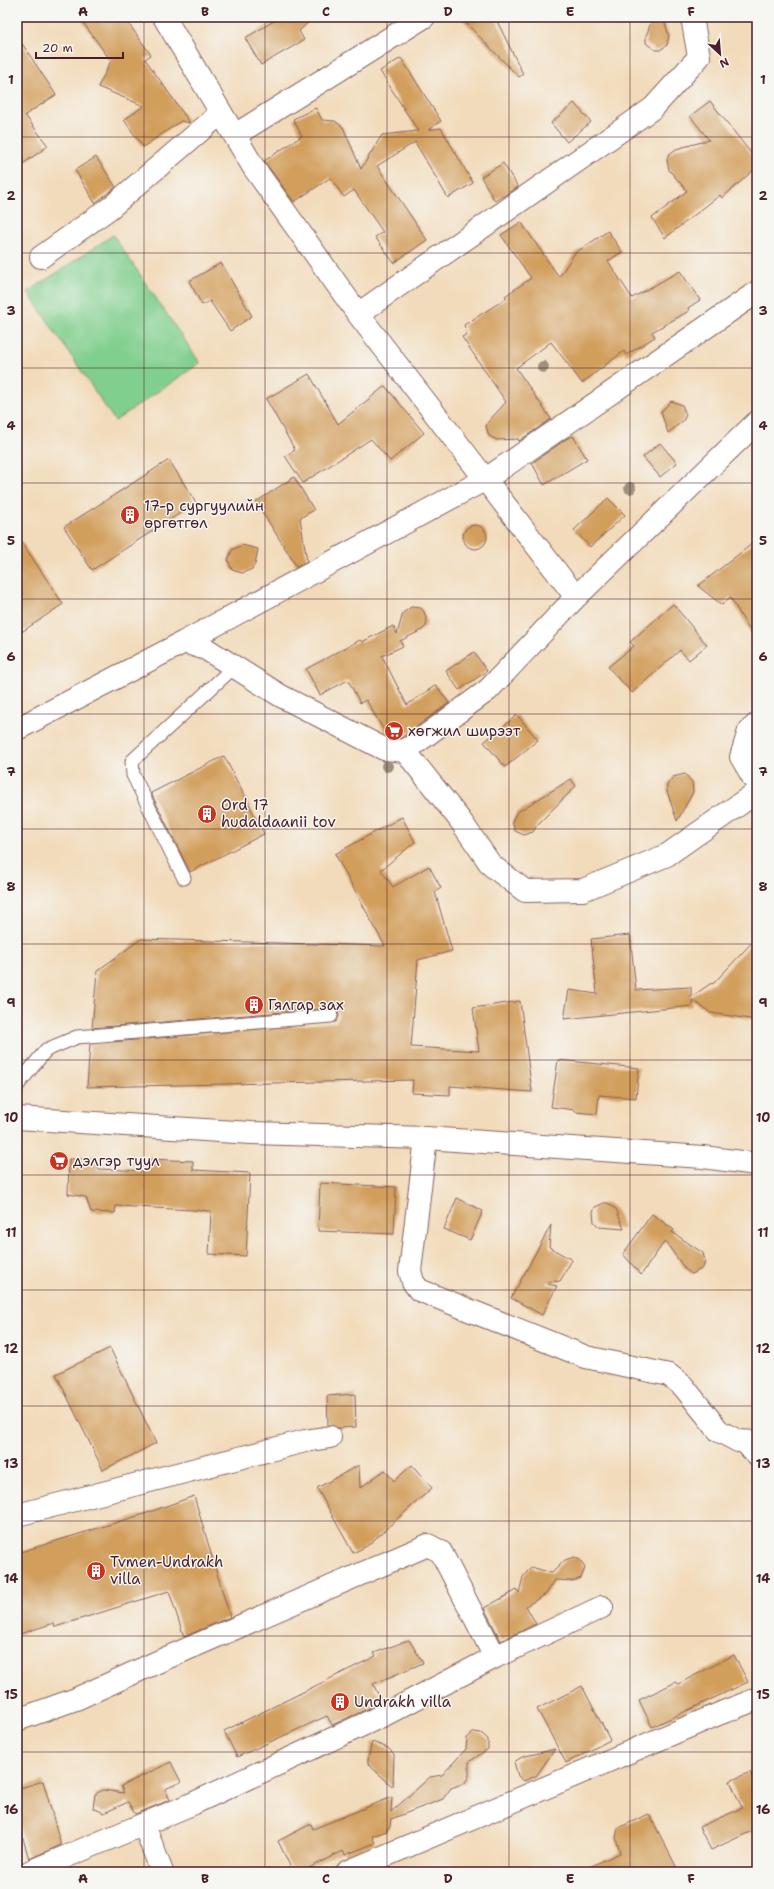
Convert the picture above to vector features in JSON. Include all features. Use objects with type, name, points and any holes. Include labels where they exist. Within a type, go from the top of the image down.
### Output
[{"type":"street","points":[[164,17],[254,168],[358,314],[576,597]]},
{"type":"street","points":[[235,135],[424,17]]},
{"type":"street","points":[[358,314],[652,108],[699,57],[692,17]]},
{"type":"street","points":[[41,257],[110,208],[221,113]]},
{"type":"street","points":[[17,729],[184,642],[486,479],[757,292]]},
{"type":"street","points":[[184,642],[206,649],[281,696],[384,749],[405,751],[488,690],[576,597],[757,422]]},
{"type":"street","points":[[757,724],[749,731],[741,758],[757,784]]},
{"type":"street","points":[[405,751],[460,820],[491,865],[525,891],[583,890],[667,855],[757,792]]},
{"type":"street","points":[[17,1118],[251,1133],[426,1138],[703,1157],[757,1164]]},
{"type":"street","points":[[426,1138],[410,1271],[413,1282],[419,1290],[586,1357],[669,1375],[683,1386],[719,1431],[748,1442]]},
{"type":"street","points":[[17,1515],[305,1441],[330,1437]]},
{"type":"street","points":[[17,1720],[76,1699],[164,1659],[428,1545],[441,1552],[495,1657]]},
{"type":"street","points":[[29,1872],[192,1804],[386,1714],[495,1657],[602,1607]]},
{"type":"street","points":[[347,1872],[721,1712],[757,1699]]},
{"type":"street","points":[[144,1825],[162,1872]]},
{"type":"lane","points":[[184,878],[133,775],[132,761],[234,667]]},
{"type":"lane","points":[[17,1086],[46,1050],[76,1037],[331,1016]]},
{"type":"lane","points":[[748,1442],[757,1462]]},
{"type":"green space","points":[[113,235],[200,363],[115,421],[28,292]]},
{"type":"building","points":[[79,17],[124,17],[151,55],[145,59],[190,123],[181,121],[143,147],[124,120],[144,106],[98,87],[111,61]]},
{"type":"building","points":[[281,17],[314,17],[299,31],[304,40],[261,65],[245,38]]},
{"type":"building","points":[[460,17],[495,17],[523,74],[519,77]]},
{"type":"building","points":[[653,17],[663,17],[669,36],[667,45],[660,50],[655,50],[646,43],[646,36]]},
{"type":"building","points":[[17,36],[56,95],[25,115],[48,146],[17,168]]},
{"type":"building","points":[[401,58],[441,121],[428,130],[441,128],[473,183],[448,198],[415,142],[377,166],[427,240],[394,263],[375,237],[383,232],[354,190],[344,197],[330,178],[294,202],[264,161],[302,136],[293,119],[316,108],[322,120],[335,121],[343,127],[361,169],[382,135],[418,131],[380,71]]},
{"type":"building","points":[[710,101],[757,161],[757,167],[722,198],[720,195],[665,238],[652,218],[687,191],[669,170],[667,160],[668,155],[676,149],[709,140],[690,116]]},
{"type":"building","points":[[574,103],[591,122],[567,142],[551,123]]},
{"type":"building","points":[[96,157],[116,187],[95,203],[75,170]]},
{"type":"building","points":[[503,163],[518,187],[495,201],[481,177]]},
{"type":"building","points":[[521,222],[559,277],[575,253],[608,231],[622,252],[608,261],[632,298],[680,271],[700,300],[688,308],[689,311],[652,332],[655,337],[626,355],[624,351],[582,383],[551,342],[516,368],[551,419],[519,441],[518,439],[497,440],[489,436],[486,426],[506,402],[462,337],[467,334],[464,325],[507,298],[505,296],[531,278],[501,235]]},
{"type":"building","points":[[221,263],[252,316],[230,331],[210,301],[202,305],[189,281]]},
{"type":"building","points":[[309,374],[338,424],[385,386],[424,433],[390,461],[371,439],[303,483],[285,456],[295,450],[266,399]]},
{"type":"building","points":[[671,401],[682,405],[686,415],[683,421],[668,433],[661,412]]},
{"type":"building","points":[[573,436],[587,459],[544,485],[532,463],[566,439]]},
{"type":"building","points":[[660,443],[677,463],[660,477],[643,457]]},
{"type":"building","name":"17-р сургуулийн өргөтгөл","points":[[169,460],[196,503],[92,570],[64,527]]},
{"type":"building","points":[[294,477],[314,510],[300,518],[307,561],[297,567],[256,502]]},
{"type":"building","points":[[608,498],[625,515],[590,547],[574,530]]},
{"type":"building","points":[[475,525],[480,526],[486,532],[486,542],[480,548],[475,549],[470,548],[464,542],[463,537],[464,532],[470,526]]},
{"type":"building","points":[[17,535],[63,604],[17,635]]},
{"type":"building","points":[[757,540],[757,643],[730,597],[722,605],[698,586]]},
{"type":"building","points":[[242,545],[258,549],[255,564],[252,569],[242,573],[232,570],[228,560],[232,550]]},
{"type":"building","points":[[673,604],[707,645],[689,660],[680,650],[632,693],[608,667],[634,646],[630,642]]},
{"type":"building","points":[[411,607],[421,608],[427,621],[426,626],[422,630],[400,641],[403,646],[382,656],[407,705],[436,685],[449,703],[401,738],[388,737],[366,700],[360,703],[348,680],[320,695],[306,669],[360,640],[362,642],[393,626],[397,634],[403,613]]},
{"type":"building","points":[[474,652],[487,671],[459,690],[446,671]]},
{"type":"building","points":[[517,715],[538,740],[505,767],[484,742]]},
{"type":"building","name":"Ord 17 hudaldaanii tov","points":[[224,756],[264,834],[190,872],[151,793]]},
{"type":"building","points":[[685,774],[692,782],[693,792],[677,821],[667,791],[667,785],[673,777]]},
{"type":"building","points":[[571,779],[576,786],[537,825],[533,832],[524,835],[515,831],[512,822],[516,813]]},
{"type":"building","name":"Гялгар зах","points":[[402,817],[415,842],[381,870],[393,887],[429,866],[441,888],[435,892],[452,951],[418,960],[411,1047],[479,1051],[473,1008],[520,1001],[532,1092],[450,1086],[450,1095],[412,1093],[413,1080],[87,1087],[90,1044],[336,1022],[339,1016],[338,1012],[330,1008],[92,1028],[97,971],[141,939],[385,946],[335,854]]},
{"type":"building","points":[[630,935],[636,990],[691,987],[691,997],[710,984],[714,983],[757,937],[757,1020],[711,1013],[692,1000],[692,1006],[564,1019],[569,990],[597,994],[591,939]]},
{"type":"building","points":[[558,1060],[639,1068],[636,1098],[599,1095],[597,1114],[575,1112],[575,1110],[551,1107]]},
{"type":"building","points":[[69,1159],[96,1159],[97,1169],[150,1171],[150,1159],[193,1161],[193,1170],[250,1173],[246,1256],[209,1254],[211,1211],[116,1206],[115,1213],[91,1212],[86,1197],[68,1194]]},
{"type":"building","points":[[320,1183],[396,1187],[394,1234],[318,1231]]},
{"type":"building","points":[[457,1198],[483,1211],[470,1240],[444,1229]]},
{"type":"building","points":[[608,1203],[616,1209],[624,1229],[599,1227],[594,1222],[593,1212],[595,1207]]},
{"type":"building","points":[[652,1214],[674,1230],[672,1232],[703,1253],[705,1261],[703,1268],[692,1274],[685,1269],[665,1241],[641,1275],[623,1254]]},
{"type":"building","points":[[551,1225],[549,1247],[572,1260],[560,1281],[547,1282],[547,1284],[557,1286],[542,1315],[511,1298]]},
{"type":"building","points":[[110,1348],[156,1443],[103,1470],[56,1374]]},
{"type":"building","points":[[355,1394],[356,1427],[338,1428],[328,1425],[327,1396]]},
{"type":"building","points":[[359,1465],[360,1488],[385,1470],[394,1481],[412,1465],[432,1488],[367,1546],[353,1553],[317,1488]]},
{"type":"building","points":[[194,1496],[230,1617],[184,1637],[169,1591],[55,1627],[54,1623],[17,1635],[17,1553],[144,1514]]},
{"type":"building","points":[[574,1557],[580,1560],[585,1568],[581,1578],[573,1581],[555,1580],[546,1594],[526,1606],[536,1624],[501,1641],[484,1608],[517,1590],[519,1593],[523,1577],[531,1567],[552,1573],[565,1560]]},
{"type":"building","points":[[409,1640],[423,1663],[373,1684],[382,1702],[332,1725],[327,1716],[237,1757],[224,1731],[376,1656],[374,1653]]},
{"type":"building","points":[[734,1655],[748,1682],[652,1727],[639,1700],[676,1682],[678,1684]]},
{"type":"building","points":[[582,1686],[610,1740],[566,1763],[537,1709]]},
{"type":"building","points":[[474,1732],[481,1733],[488,1739],[488,1749],[469,1762],[469,1776],[465,1783],[451,1788],[443,1799],[391,1819],[390,1827],[387,1831],[372,1836],[375,1843],[345,1855],[343,1851],[301,1872],[293,1872],[278,1841],[311,1824],[313,1829],[392,1797],[391,1812],[430,1777],[442,1775],[466,1749],[467,1738]]},
{"type":"building","points":[[372,1742],[388,1748],[394,1754],[393,1787],[368,1764]]},
{"type":"building","points":[[555,1749],[536,1776],[524,1781],[518,1776],[514,1762],[522,1757]]},
{"type":"building","points":[[171,1762],[181,1782],[165,1789],[170,1800],[135,1814],[128,1802],[104,1813],[93,1808],[95,1794],[103,1790],[124,1793],[121,1786]]},
{"type":"building","points":[[750,1772],[757,1787],[757,1841],[752,1831],[711,1850],[699,1827],[742,1808],[730,1781]]},
{"type":"building","points":[[43,1781],[61,1845],[29,1859],[17,1818],[17,1789]]},
{"type":"building","points":[[649,1814],[679,1872],[578,1872],[620,1853],[616,1838],[618,1828]]},
{"type":"place","name":"17-р сургуулийн өргөтгөл","points":[[130,515]]},
{"type":"place","name":"хөгжил ширээт","points":[[394,731]]},
{"type":"place","name":"Ord 17 hudaldaanii tov","points":[[207,814]]},
{"type":"place","name":"Гялгар зах","points":[[254,1005]]},
{"type":"place","name":"дэлгэр туул","points":[[59,1161]]},
{"type":"place","name":"Tvmen-Undrakh villa","points":[[96,1571]]},
{"type":"place","name":"Undrakh villa","points":[[340,1702]]}]
